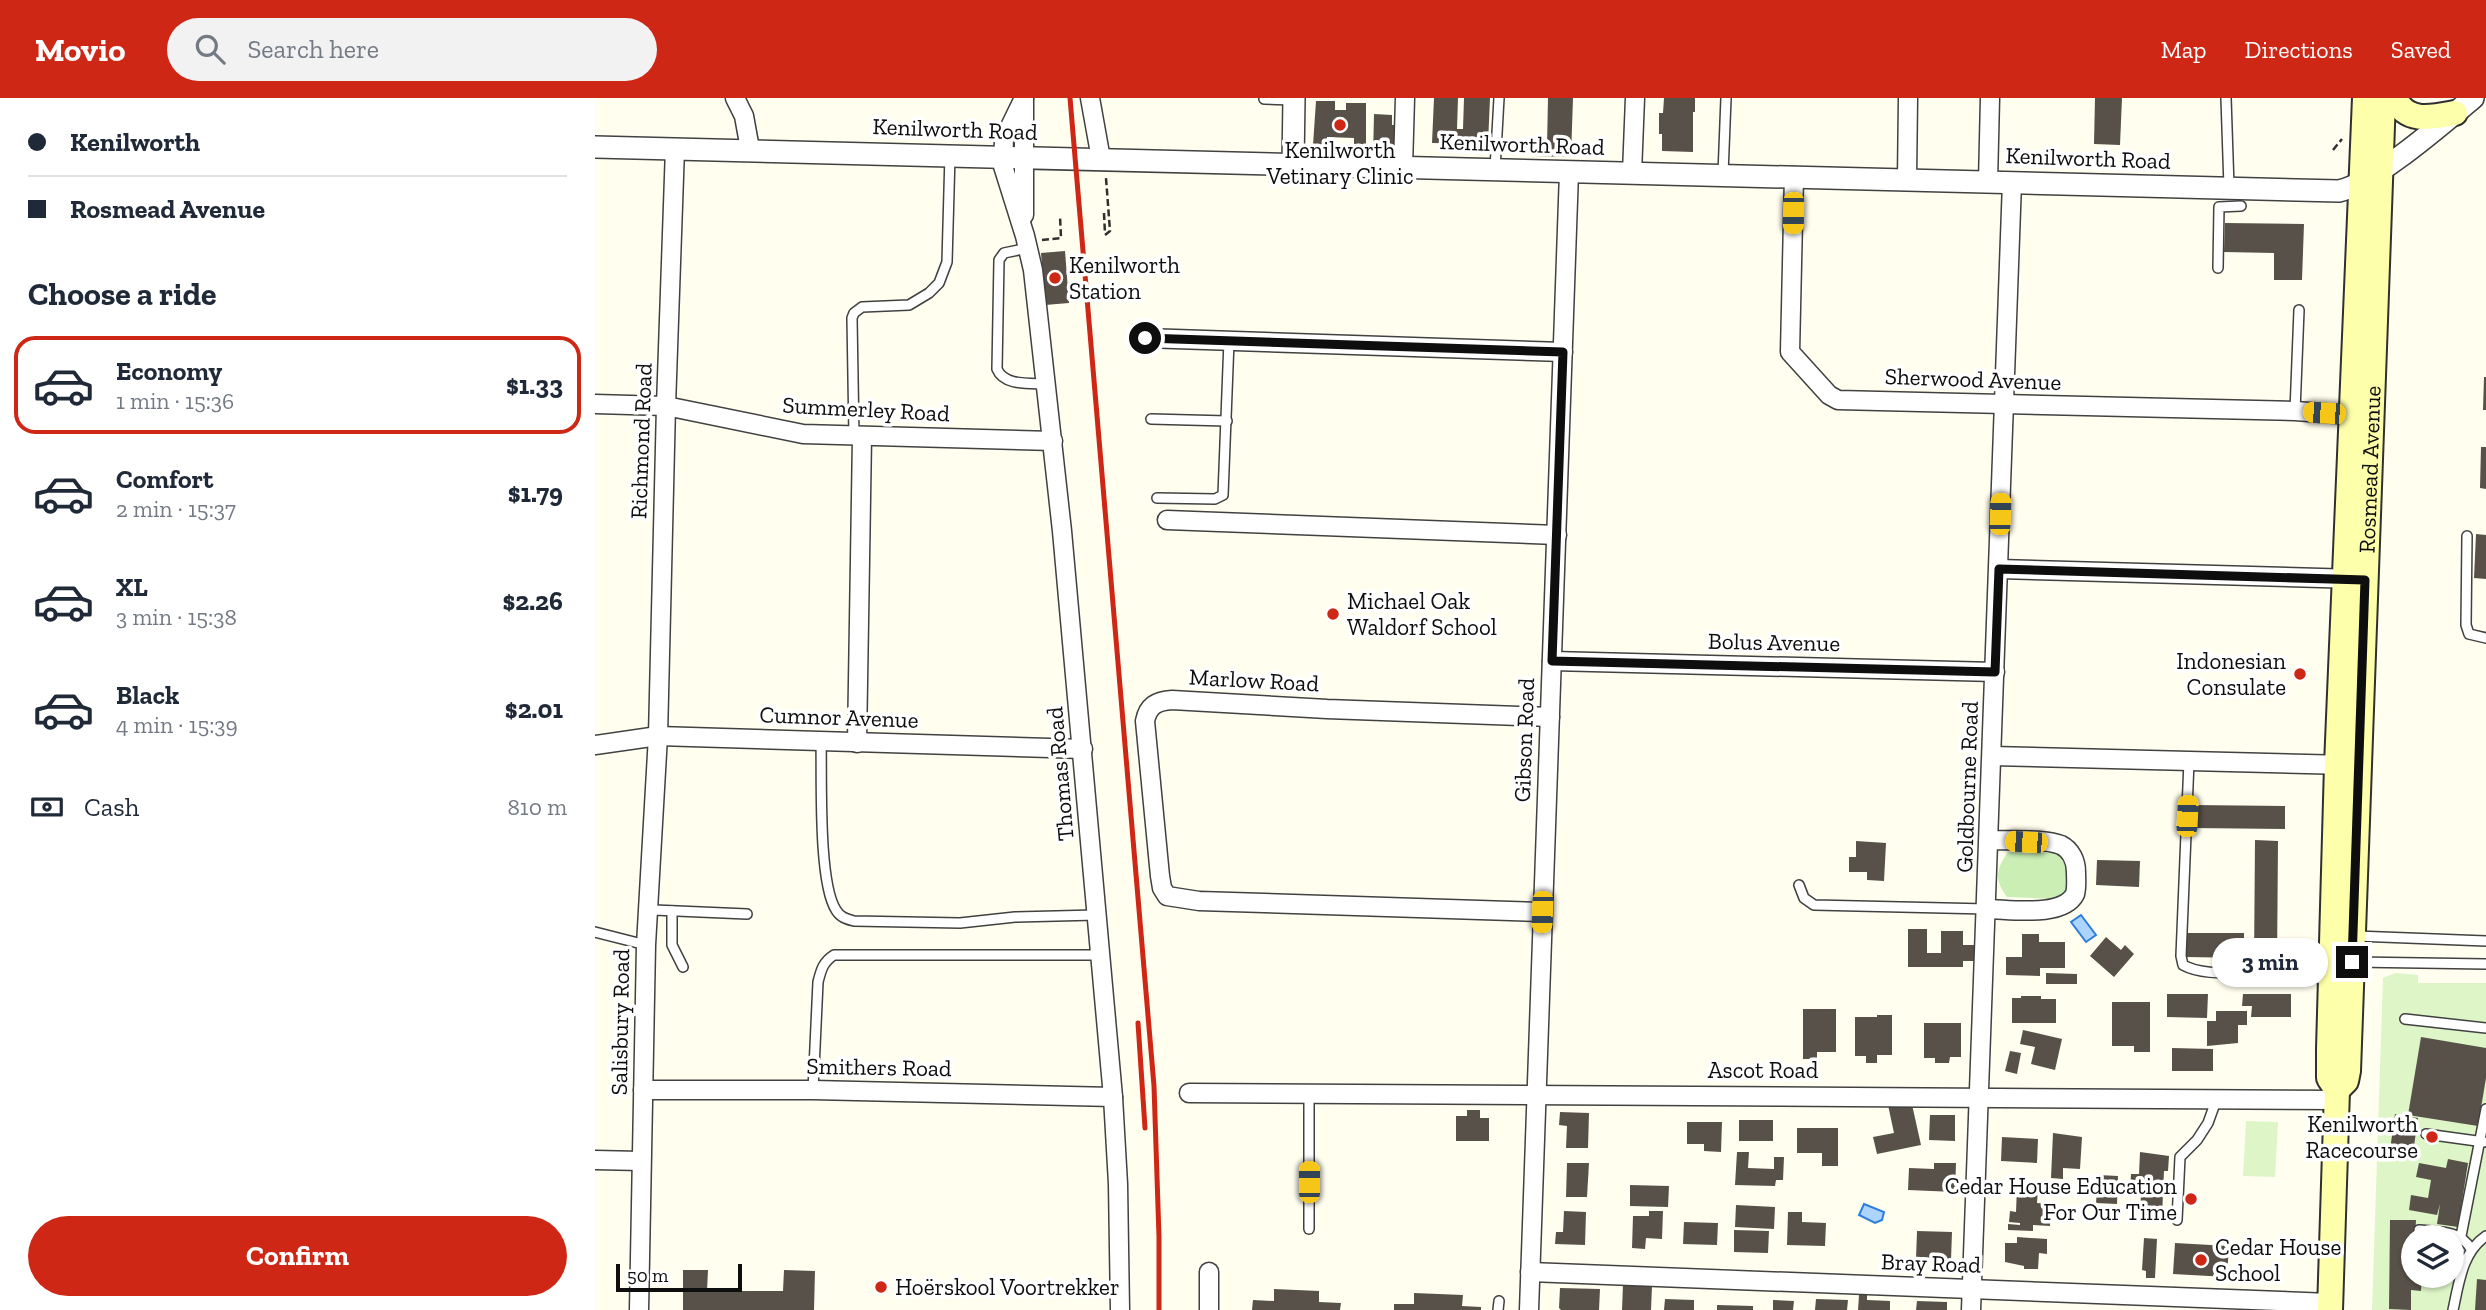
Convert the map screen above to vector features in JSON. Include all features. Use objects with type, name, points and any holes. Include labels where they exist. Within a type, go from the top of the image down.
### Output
[{"type":"main road","name":"Rosmead Avenue","points":[[2330,1307],[2337,1095],[2346,1082],[2348,1071],[2339,968],[2343,936],[2370,176],[2365,98]]},
{"type":"main road","name":"Rosmead Avenue","points":[[2355,579],[2351,415],[2370,176],[2383,98]]},
{"type":"main road","points":[[2395,98],[2406,112],[2419,117],[2460,105]]},
{"type":"street","points":[[735,98],[744,116],[750,149]]},
{"type":"street","points":[[1013,156],[1004,139],[1024,98]]},
{"type":"street","points":[[1090,98],[1103,164]]},
{"type":"street","points":[[1403,167],[1405,98]]},
{"type":"street","points":[[1632,173],[1635,98]]},
{"type":"street","points":[[1907,179],[1908,98]]},
{"type":"street","points":[[1988,182],[1990,98]]},
{"type":"street","points":[[1293,164],[1294,99]]},
{"type":"street","points":[[2370,176],[2460,105]]},
{"type":"street","name":"Kenilworth Road","points":[[595,147],[1013,156],[1103,164],[1293,164],[2012,182],[2230,197],[2339,191],[2370,176]]},
{"type":"street","name":"Richmond Road","points":[[658,736],[675,148]]},
{"type":"street","name":"Thomas Road","points":[[1013,156],[1011,195],[1031,242],[1083,749],[1113,1097],[1118,1184],[1120,1310]]},
{"type":"street","name":"Gibson Road","points":[[1528,1310],[1569,173]]},
{"type":"street","name":"Sherwood Avenue","points":[[1794,176],[1790,347],[1794,359],[1829,395],[1838,400],[2295,411],[2351,415]]},
{"type":"street","name":"Goldbourne Road","points":[[1971,1310],[2012,182]]},
{"type":"street","points":[[1145,338],[1563,352]]},
{"type":"street","name":"Summerley Road","points":[[595,404],[666,406],[780,431],[857,437],[1053,440]]},
{"type":"street","points":[[856,743],[857,437]]},
{"type":"street","points":[[1167,520],[1557,535]]},
{"type":"street","points":[[1999,569],[2355,579]]},
{"type":"street","name":"Bolus Avenue","points":[[1552,661],[1995,672]]},
{"type":"street","name":"Marlow Road","points":[[1542,912],[1199,901],[1167,896],[1160,876],[1145,721],[1147,712],[1160,701],[1550,717]]},
{"type":"street","name":"Cumnor Avenue","points":[[595,745],[658,736],[1083,749]]},
{"type":"street","name":"Salisbury Road","points":[[639,1310],[647,912],[658,736]]},
{"type":"street","points":[[1993,756],[2348,765]]},
{"type":"street","points":[[1987,909],[2044,910],[2059,907],[2074,895],[2076,887],[2074,859],[2064,846],[2054,843],[1990,840]]},
{"type":"street","name":"Smithers Road","points":[[643,1090],[813,1090],[1113,1097]]},
{"type":"street","name":"Ascot Road","points":[[1189,1093],[2217,1098],[2337,1095]]},
{"type":"street","points":[[595,1160],[641,1161]]},
{"type":"street","points":[[1209,1272],[1209,1310]]},
{"type":"street","name":"Bray Road","points":[[1530,1272],[1973,1289],[2330,1307]]},
{"type":"lane","points":[[1495,169],[1499,98]]},
{"type":"lane","points":[[1723,174],[1726,98]]},
{"type":"lane","points":[[2218,268],[2219,209],[2230,197],[2226,98]]},
{"type":"lane","points":[[1264,99],[1294,99]]},
{"type":"lane","points":[[857,437],[852,318],[862,307],[909,304],[929,293],[939,283],[947,262],[950,155]]},
{"type":"lane","points":[[1031,242],[1004,253],[999,260],[997,369],[1000,376],[1007,380],[1046,384]]},
{"type":"lane","points":[[2295,411],[2299,310]]},
{"type":"lane","points":[[1157,498],[1216,499],[1223,495],[1229,341]]},
{"type":"lane","points":[[1151,419],[1227,421]]},
{"type":"lane","points":[[2467,536],[2466,625],[2469,634],[2486,638]]},
{"type":"lane","points":[[821,741],[823,836],[830,900],[837,913],[846,919],[960,923],[1015,917],[1096,915]]},
{"type":"lane","points":[[2189,761],[2181,956],[2183,965],[2194,970],[2267,972],[2486,964]]},
{"type":"lane","points":[[1799,885],[1804,898],[1814,905],[1987,909]]},
{"type":"lane","points":[[672,911],[672,945],[683,967]]},
{"type":"lane","points":[[647,912],[747,914]]},
{"type":"lane","points":[[595,932],[646,946]]},
{"type":"lane","points":[[2343,936],[2486,941]]},
{"type":"lane","points":[[813,1090],[818,982],[821,968],[826,960],[834,955],[1100,955]]},
{"type":"lane","points":[[2405,1019],[2486,1028]]},
{"type":"lane","points":[[1309,1092],[1309,1228]]},
{"type":"lane","points":[[2177,1220],[2180,1157],[2208,1124],[2217,1098]]},
{"type":"lane","points":[[2464,1225],[2483,1141],[2486,1109]]},
{"type":"lane","points":[[2425,1134],[2483,1141]]},
{"type":"lane","points":[[2453,1310],[2471,1249],[2486,1236]]},
{"type":"lane","points":[[2464,1240],[2471,1249]]},
{"type":"path","points":[[2333,150],[2350,133]]},
{"type":"path","points":[[1103,164],[1109,202],[1108,235],[1105,235],[1104,213]]},
{"type":"path","points":[[1031,242],[1062,238],[1060,216]]},
{"type":"green space","points":[[2008,852],[2057,853],[2066,866],[2066,890],[2056,899],[2007,897],[1998,880],[1998,874]]},
{"type":"green space","name":"Kenilworth Racecourse","points":[[2395,973],[2418,975],[2418,983],[2486,983],[2486,1310],[2372,1310],[2383,978]]},
{"type":"green space","points":[[2246,1121],[2278,1122],[2275,1177],[2243,1176]]},
{"type":"water","points":[[2081,915],[2096,935],[2086,942],[2071,922]]},
{"type":"water","points":[[1864,1204],[1884,1212],[1882,1220],[1875,1223],[1859,1215]]},
{"type":"building","points":[[1434,98],[1458,98],[1457,129],[1463,129],[1464,98],[1490,98],[1488,144],[1432,143]]},
{"type":"building","points":[[1548,98],[1573,98],[1571,157],[1534,156],[1534,145],[1547,146]]},
{"type":"building","points":[[1664,98],[1695,98],[1693,152],[1662,151],[1659,113],[1663,113]]},
{"type":"building","points":[[2095,98],[2122,98],[2120,145],[2094,144]]},
{"type":"building","name":"Kenilworth Vetinary Clinic","points":[[1316,101],[1335,101],[1335,110],[1346,110],[1346,103],[1366,103],[1366,145],[1354,145],[1354,138],[1327,137],[1327,145],[1313,145]]},
{"type":"building","points":[[1374,114],[1392,115],[1392,125],[1395,125],[1394,157],[1373,157]]},
{"type":"building","points":[[2225,223],[2304,224],[2302,280],[2274,280],[2274,253],[2224,252]]},
{"type":"building","name":"Kenilworth Station","points":[[1065,251],[1069,303],[1045,305],[1041,253]]},
{"type":"building","points":[[2486,377],[2486,410],[2483,410]]},
{"type":"building","points":[[2481,447],[2486,447],[2486,489],[2480,488]]},
{"type":"building","points":[[2476,534],[2486,535],[2486,579],[2474,578]]},
{"type":"building","points":[[2192,805],[2285,806],[2285,829],[2192,828]]},
{"type":"building","points":[[2255,840],[2278,841],[2277,964],[2254,964]]},
{"type":"building","points":[[1856,841],[1886,843],[1884,881],[1867,880],[1867,872],[1849,872],[1849,857],[1856,857]]},
{"type":"building","points":[[2097,860],[2140,861],[2139,887],[2096,885]]},
{"type":"building","points":[[1908,929],[1927,929],[1927,953],[1941,953],[1941,931],[1963,931],[1963,945],[1974,945],[1974,961],[1963,961],[1963,967],[1908,967]]},
{"type":"building","points":[[2187,933],[2244,933],[2244,958],[2187,957]]},
{"type":"building","points":[[2022,934],[2039,934],[2039,942],[2065,942],[2065,968],[2040,968],[2040,976],[2006,975],[2006,957],[2022,957]]},
{"type":"building","points":[[2106,937],[2121,950],[2125,945],[2134,954],[2114,977],[2090,956]]},
{"type":"building","points":[[2046,973],[2077,974],[2077,984],[2046,984]]},
{"type":"building","points":[[2167,994],[2208,994],[2207,1018],[2167,1017]]},
{"type":"building","points":[[2243,994],[2291,994],[2291,1017],[2251,1017],[2252,1006],[2242,1006]]},
{"type":"building","points":[[2021,996],[2056,999],[2056,1023],[2012,1023],[2012,998]]},
{"type":"building","points":[[2112,1002],[2150,1002],[2150,1052],[2134,1052],[2134,1046],[2112,1046]]},
{"type":"building","points":[[1803,1009],[1836,1009],[1836,1052],[1817,1052],[1817,1059],[1803,1059]]},
{"type":"building","points":[[2216,1011],[2247,1011],[2247,1025],[2238,1025],[2238,1043],[2207,1046],[2207,1021],[2216,1021]]},
{"type":"building","points":[[1892,1015],[1892,1055],[1877,1055],[1877,1063],[1866,1063],[1866,1056],[1855,1056],[1855,1017]]},
{"type":"building","points":[[1924,1023],[1961,1023],[1961,1057],[1950,1057],[1949,1063],[1935,1063],[1935,1058],[1924,1058]]},
{"type":"building","points":[[2023,1030],[2062,1039],[2055,1070],[2031,1064],[2035,1047],[2020,1044]]},
{"type":"building","points":[[2421,1037],[2486,1048],[2486,1078],[2478,1126],[2408,1115]]},
{"type":"building","points":[[2172,1048],[2213,1049],[2213,1071],[2172,1071]]},
{"type":"building","points":[[2010,1051],[2021,1053],[2017,1074],[2005,1071]]},
{"type":"building","points":[[1911,1100],[1921,1145],[1877,1154],[1873,1137],[1894,1133],[1888,1105]]},
{"type":"building","points":[[1467,1110],[1480,1110],[1480,1118],[1489,1118],[1489,1141],[1456,1141],[1456,1116],[1467,1116]]},
{"type":"building","points":[[1560,1112],[1589,1113],[1588,1148],[1566,1148],[1567,1126],[1559,1125]]},
{"type":"building","points":[[2395,1114],[2418,1118],[2412,1160],[2389,1157]]},
{"type":"building","points":[[1930,1115],[1955,1115],[1955,1141],[1929,1140]]},
{"type":"building","points":[[1739,1120],[1773,1120],[1773,1141],[1739,1141]]},
{"type":"building","points":[[1687,1122],[1722,1122],[1721,1152],[1704,1151],[1704,1144],[1687,1144]]},
{"type":"building","points":[[1797,1128],[1838,1128],[1838,1166],[1822,1166],[1822,1153],[1797,1153]]},
{"type":"building","points":[[2053,1133],[2082,1137],[2080,1169],[2063,1168],[2063,1179],[2051,1178]]},
{"type":"building","points":[[2002,1137],[2038,1139],[2037,1163],[2001,1161]]},
{"type":"building","points":[[1737,1152],[1749,1152],[1748,1168],[1774,1169],[1774,1157],[1784,1157],[1783,1180],[1776,1180],[1775,1186],[1735,1185]]},
{"type":"building","points":[[2140,1152],[2169,1156],[2168,1171],[2164,1171],[2162,1216],[2140,1215],[2141,1193],[2130,1193],[2131,1174],[2139,1174]]},
{"type":"building","points":[[2448,1159],[2468,1163],[2458,1225],[2437,1224],[2440,1204],[2437,1215],[2409,1210],[2411,1195],[2428,1198],[2431,1180],[2416,1177],[2419,1163],[2446,1168]]},
{"type":"building","points":[[1567,1163],[1589,1163],[1587,1197],[1566,1197]]},
{"type":"building","points":[[1934,1163],[1956,1163],[1955,1192],[1908,1190],[1909,1168],[1934,1169]]},
{"type":"building","points":[[2098,1175],[2118,1176],[2117,1204],[2096,1203]]},
{"type":"building","points":[[1630,1185],[1669,1186],[1668,1207],[1630,1206]]},
{"type":"building","points":[[2017,1187],[2038,1188],[2037,1203],[2051,1204],[2050,1226],[2033,1225],[2033,1231],[2008,1230],[2008,1224],[2020,1225],[2009,1222],[2010,1211],[2016,1212]]},
{"type":"building","points":[[1736,1205],[1775,1207],[1774,1229],[1735,1227]]},
{"type":"building","points":[[1564,1211],[1586,1212],[1585,1245],[1555,1244],[1556,1232],[1563,1232]]},
{"type":"building","points":[[1649,1211],[1663,1211],[1662,1239],[1646,1238],[1645,1249],[1632,1248],[1633,1216],[1649,1216]]},
{"type":"building","points":[[1788,1212],[1802,1212],[1802,1222],[1826,1223],[1825,1246],[1787,1245]]},
{"type":"building","points":[[2390,1220],[2416,1220],[2416,1225],[2401,1225],[2401,1288],[2421,1288],[2421,1291],[2411,1290],[2411,1310],[2389,1309]]},
{"type":"building","points":[[1684,1222],[1718,1223],[1717,1245],[1683,1244]]},
{"type":"building","points":[[1734,1230],[1769,1231],[1768,1253],[1734,1252]]},
{"type":"building","points":[[1917,1231],[1952,1232],[1951,1260],[1916,1259]]},
{"type":"building","points":[[2017,1237],[2047,1239],[2047,1254],[2039,1253],[2038,1269],[2024,1269],[2024,1266],[2005,1262],[2005,1243],[2017,1243]]},
{"type":"building","points":[[2144,1238],[2157,1239],[2155,1278],[2146,1278],[2146,1271],[2142,1270]]},
{"type":"building","name":"Cedar House School","points":[[2175,1243],[2229,1246],[2227,1277],[2173,1274]]},
{"type":"building","points":[[683,1270],[708,1270],[707,1291],[783,1291],[784,1270],[815,1271],[814,1310],[683,1310]]},
{"type":"building","points":[[2477,1279],[2486,1280],[2486,1310],[2475,1310]]},
{"type":"building","points":[[1623,1284],[1652,1286],[1651,1310],[1622,1310]]},
{"type":"building","points":[[1560,1288],[1600,1289],[1599,1310],[1561,1310]]},
{"type":"building","points":[[1274,1289],[1319,1291],[1319,1302],[1341,1303],[1340,1310],[1252,1310],[1253,1300],[1274,1301]]},
{"type":"building","points":[[1414,1293],[1463,1295],[1462,1306],[1481,1307],[1481,1310],[1394,1310],[1394,1304],[1414,1304]]},
{"type":"building","points":[[1859,1295],[1867,1295],[1867,1300],[1890,1301],[1890,1310],[1858,1310]]},
{"type":"building","points":[[1665,1299],[1694,1300],[1694,1310],[1664,1310]]},
{"type":"building","points":[[1816,1299],[1848,1300],[1847,1310],[1815,1310]]},
{"type":"building","points":[[1773,1300],[1794,1301],[1793,1310],[1773,1310]]},
{"type":"building","points":[[1917,1301],[1947,1302],[1947,1310],[1916,1310]]},
{"type":"building","points":[[1717,1305],[1753,1306],[1753,1310],[1717,1310]]},
{"type":"railway","points":[[1070,98],[1154,1086],[1159,1310]]},
{"type":"railway","points":[[1138,1023],[1145,1128]]},
{"type":"place","name":"Kenilworth Vetinary Clinic","points":[[1340,125]]},
{"type":"place","name":"Kenilworth Station","points":[[1055,278]]},
{"type":"place","name":"Michael Oak Waldorf School","points":[[1333,614]]},
{"type":"place","name":"Indonesian Consulate","points":[[2300,674]]},
{"type":"place","name":"Kenilworth Racecourse","points":[[2432,1137]]},
{"type":"place","name":"Cedar House Education For Our Time","points":[[2191,1199]]},
{"type":"place","name":"Cedar House School","points":[[2201,1260]]},
{"type":"place","name":"Hoërskool Voortrekker","points":[[881,1287]]},
{"type":"route","points":[[1145,338],[1563,352],[1552,661],[1995,672],[1999,569],[2365,580],[2352,962]]}]
